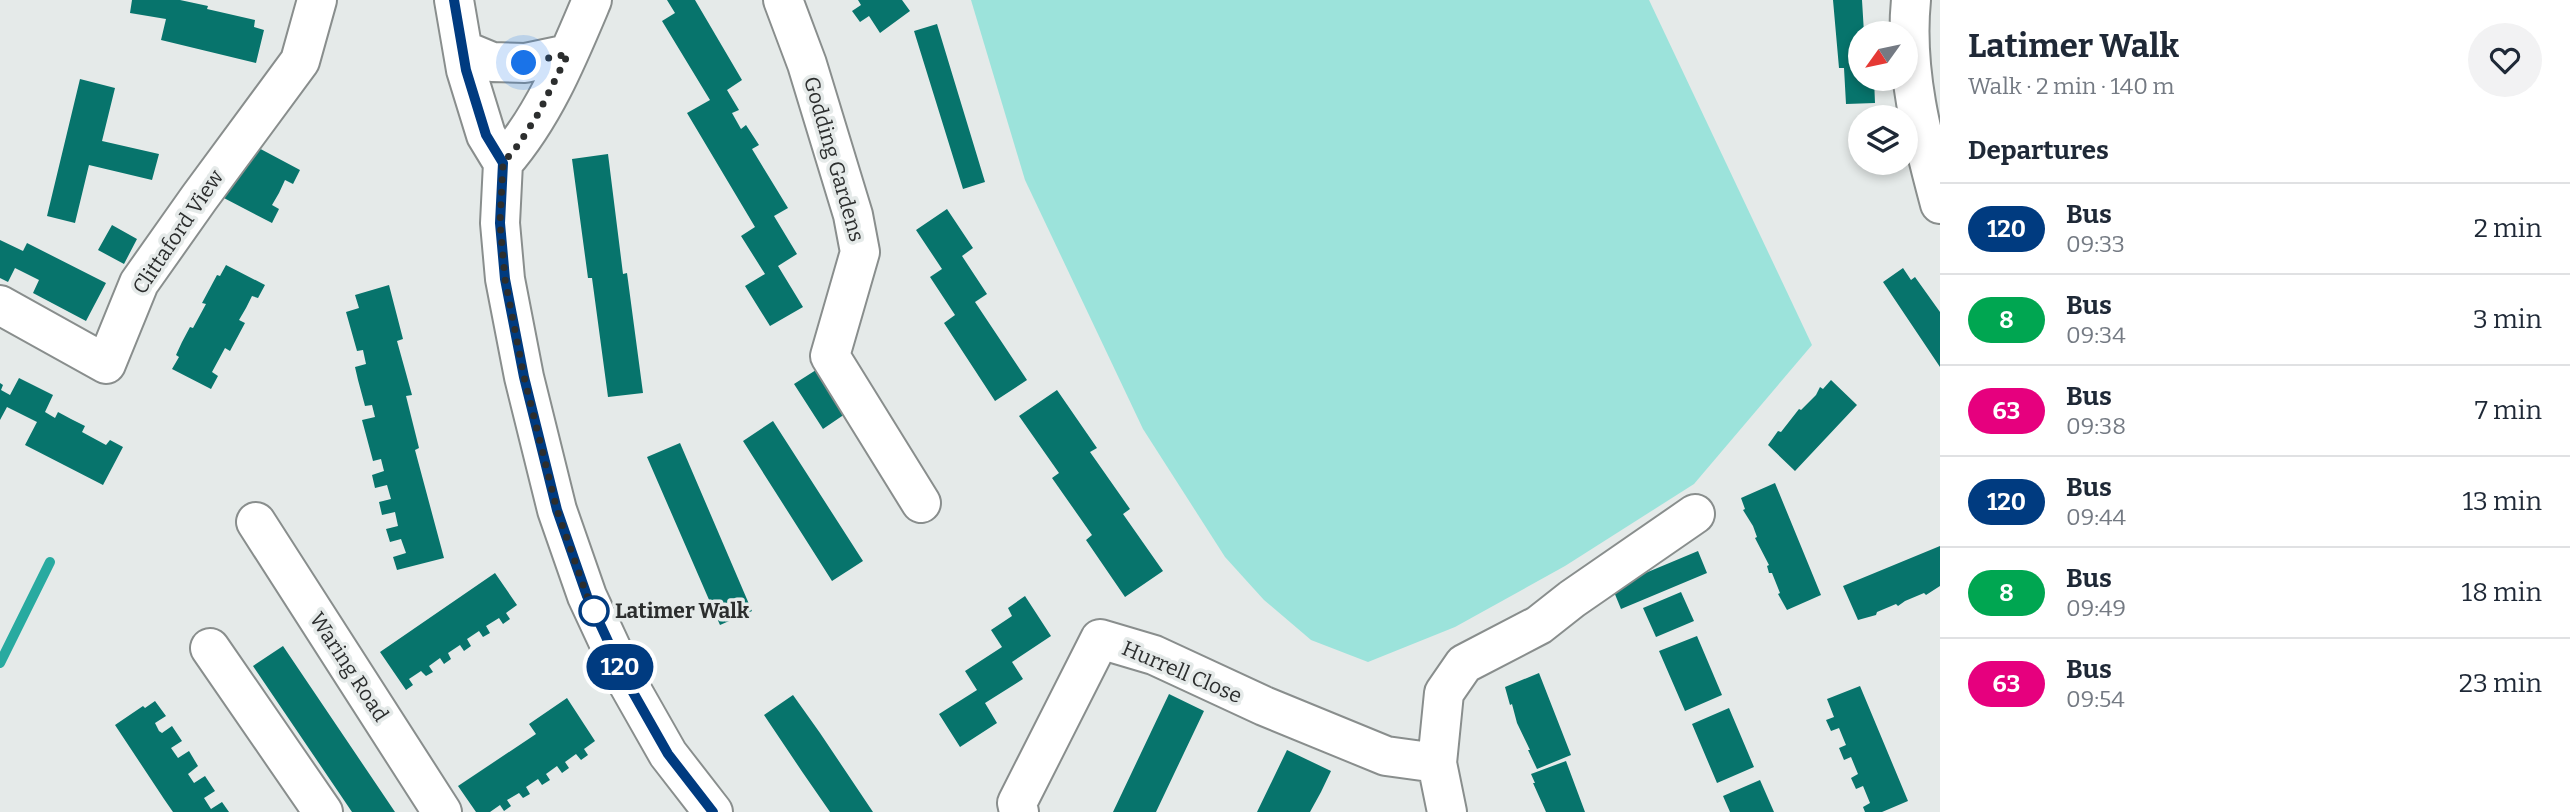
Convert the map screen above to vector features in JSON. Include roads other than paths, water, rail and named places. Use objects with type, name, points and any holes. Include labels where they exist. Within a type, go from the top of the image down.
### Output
[{"type":"street","name":"Clittaford View","points":[[0,305],[106,364],[139,283],[300,61],[317,0]]},
{"type":"street","points":[[454,0],[466,70],[486,135],[503,163],[500,223],[505,279],[524,377],[557,510],[587,596],[626,680],[668,754],[713,812]]},
{"type":"street","points":[[503,163],[538,114],[592,0]]},
{"type":"street","name":"Godding Gardens","points":[[783,0],[807,64],[853,215],[860,252],[830,356],[922,503]]},
{"type":"street","points":[[1911,0],[1908,34],[1919,124],[1940,204]]},
{"type":"street","points":[[463,50],[492,62],[524,63],[568,54]]},
{"type":"street","points":[[1447,812],[1437,763],[1444,693],[1464,664],[1539,625],[1695,514]]},
{"type":"street","name":"Waring Road","points":[[256,522],[442,812]]},
{"type":"street","name":"Hurrell Close","points":[[1018,808],[1100,639],[1154,655],[1264,706],[1387,756],[1437,763]]},
{"type":"street","points":[[210,648],[323,812]]},
{"type":"waterway","points":[[0,663],[50,562]]},
{"type":"place","name":"Latimer Walk","points":[[594,611]]}]
